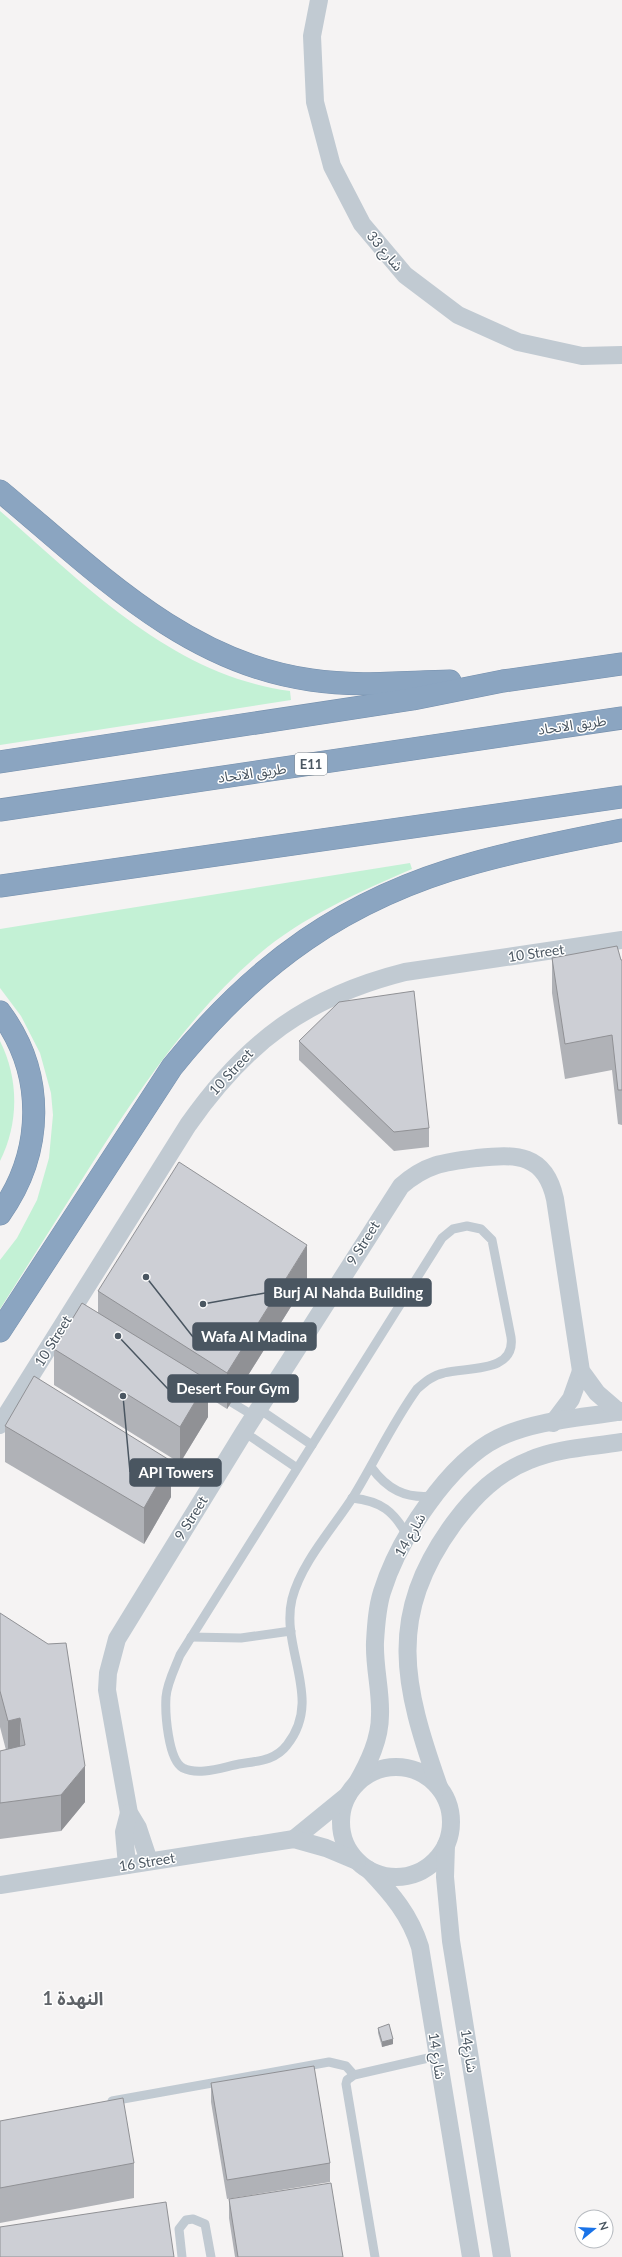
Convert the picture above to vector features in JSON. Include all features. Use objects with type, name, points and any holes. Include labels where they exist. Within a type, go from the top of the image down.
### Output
[{"type":"highway","points":[[0,491],[155,618],[206,647],[232,659],[284,675],[337,683],[503,680]]},
{"type":"highway","points":[[0,762],[413,699],[503,680],[622,664]]},
{"type":"highway","name":"طريق الاتحاد","points":[[0,810],[622,718]]},
{"type":"highway","points":[[0,886],[622,797]]},
{"type":"highway","points":[[0,1331],[172,1067],[209,1022],[262,971],[297,945],[330,924],[400,888],[475,862],[622,830]]},
{"type":"highway","points":[[0,1012],[18,1041],[27,1065],[34,1089],[35,1111],[29,1155],[13,1195],[0,1214]]},
{"type":"street","name":"شارع 33","points":[[319,0],[312,36],[315,102],[332,166],[362,224],[405,275],[458,315],[518,342],[582,356],[622,355]]},
{"type":"street","name":"10 Street","points":[[0,1425],[188,1125],[221,1081],[259,1043],[287,1022],[328,999],[378,979],[418,970],[622,940]]},
{"type":"street","name":"9 Street","points":[[129,1813],[107,1690],[111,1655],[116,1639],[244,1432],[252,1411],[390,1200],[413,1175],[428,1167],[444,1162],[509,1154],[524,1158],[536,1165],[545,1174],[552,1188],[555,1200],[581,1371]]},
{"type":"street","points":[[581,1371],[597,1393],[620,1412]]},
{"type":"street","points":[[553,1423],[571,1399],[581,1371]]},
{"type":"street","name":"شارع 14","points":[[353,1789],[369,1762],[376,1739],[380,1715],[375,1656],[377,1617],[382,1591],[408,1537],[434,1496],[449,1476],[472,1454],[498,1438],[521,1430],[553,1423],[620,1412]]},
{"type":"street","points":[[294,1839],[326,1848],[383,1876],[398,1878],[413,1875],[427,1868],[439,1858],[446,1845],[451,1830],[451,1815],[447,1800],[439,1787],[422,1738],[407,1664],[410,1617],[415,1594],[424,1572],[448,1532],[471,1501],[498,1476],[526,1462],[549,1454],[622,1442]]},
{"type":"street","points":[[294,1839],[370,1774],[384,1768],[399,1767],[414,1770],[428,1777],[439,1787]]},
{"type":"street","points":[[353,1789],[343,1808],[341,1822],[343,1836],[348,1850],[363,1866]]},
{"type":"street","points":[[129,1813],[140,1832],[149,1861]]},
{"type":"street","points":[[127,1865],[124,1832],[129,1813]]},
{"type":"street","name":"16 Street","points":[[0,1885],[294,1839]]},
{"type":"street","name":"شارع14","points":[[446,1845],[445,1877],[452,1941],[502,2257]]},
{"type":"street","name":"شارع 14","points":[[363,1866],[405,1911],[415,1930],[420,1947],[471,2257]]},
{"type":"lane","points":[[467,1226],[481,1229],[492,1240],[512,1341],[509,1354],[503,1361],[494,1364],[443,1373],[425,1382],[411,1397],[371,1467],[297,1585],[290,1611],[291,1631],[302,1689],[303,1710],[298,1730],[286,1747],[270,1759],[199,1771],[191,1771],[177,1764],[173,1756],[167,1718],[166,1696],[172,1675],[191,1638],[442,1238],[454,1229],[467,1226]]},
{"type":"lane","points":[[232,1400],[312,1445]]},
{"type":"lane","points":[[244,1432],[297,1468]]},
{"type":"lane","points":[[371,1467],[381,1480],[395,1491],[408,1496],[434,1496]]},
{"type":"lane","points":[[352,1498],[368,1500],[384,1507],[394,1515],[408,1537]]},
{"type":"lane","points":[[191,1638],[241,1638],[291,1631]]},
{"type":"lane","points":[[375,2257],[345,2088],[347,2080],[354,2075],[437,2056]]},
{"type":"lane","points":[[101,2103],[329,2062],[346,2066],[354,2075]]},
{"type":"lane","points":[[182,2257],[179,2229],[186,2220],[193,2219],[200,2220],[205,2224],[212,2257]]},
{"type":"green space","points":[[0,511],[98,597],[169,647],[207,667],[247,682],[290,691],[291,700],[0,745]]},
{"type":"green space","points":[[410,863],[412,869],[332,906],[275,941],[233,978],[210,1002],[168,1052],[129,1106],[0,1309],[0,1260],[17,1238],[37,1200],[49,1158],[53,1115],[51,1093],[40,1053],[21,1016],[0,988],[0,929]]},
{"type":"green space","points":[[0,1041],[11,1070],[14,1101],[11,1132],[0,1161]]},
{"type":"building","points":[[617,946],[622,960],[622,1090],[618,1090],[612,1035],[565,1044],[552,958]]},
{"type":"building","points":[[414,991],[429,1128],[394,1132],[299,1041],[339,1002]]},
{"type":"building","points":[[179,1162],[307,1245],[227,1373],[98,1291]]},
{"type":"building","points":[[82,1303],[208,1380],[180,1427],[54,1349]]},
{"type":"building","points":[[34,1376],[171,1461],[144,1508],[5,1426]]},
{"type":"building","points":[[0,1613],[48,1644],[66,1643],[85,1766],[61,1795],[0,1803],[0,1751],[25,1745],[20,1718],[8,1721],[0,1691]]},
{"type":"building","points":[[389,2024],[393,2039],[382,2042],[378,2028]]},
{"type":"building","points":[[314,2066],[330,2163],[227,2180],[211,2083]]},
{"type":"building","points":[[123,2098],[134,2163],[0,2188],[0,2121]]},
{"type":"building","points":[[331,2183],[343,2257],[238,2257],[229,2199]]},
{"type":"building","points":[[166,2202],[174,2257],[0,2257],[0,2227]]},
{"type":"place","name":"Wafa Al Madina","points":[[146,1277]]},
{"type":"place","name":"Burj Al Nahda Building","points":[[203,1304]]},
{"type":"place","name":"Desert Four Gym","points":[[118,1336]]},
{"type":"place","name":"API Towers","points":[[123,1396]]},
{"type":"district","name":"النهدة 1","points":[[73,1999]]}]
